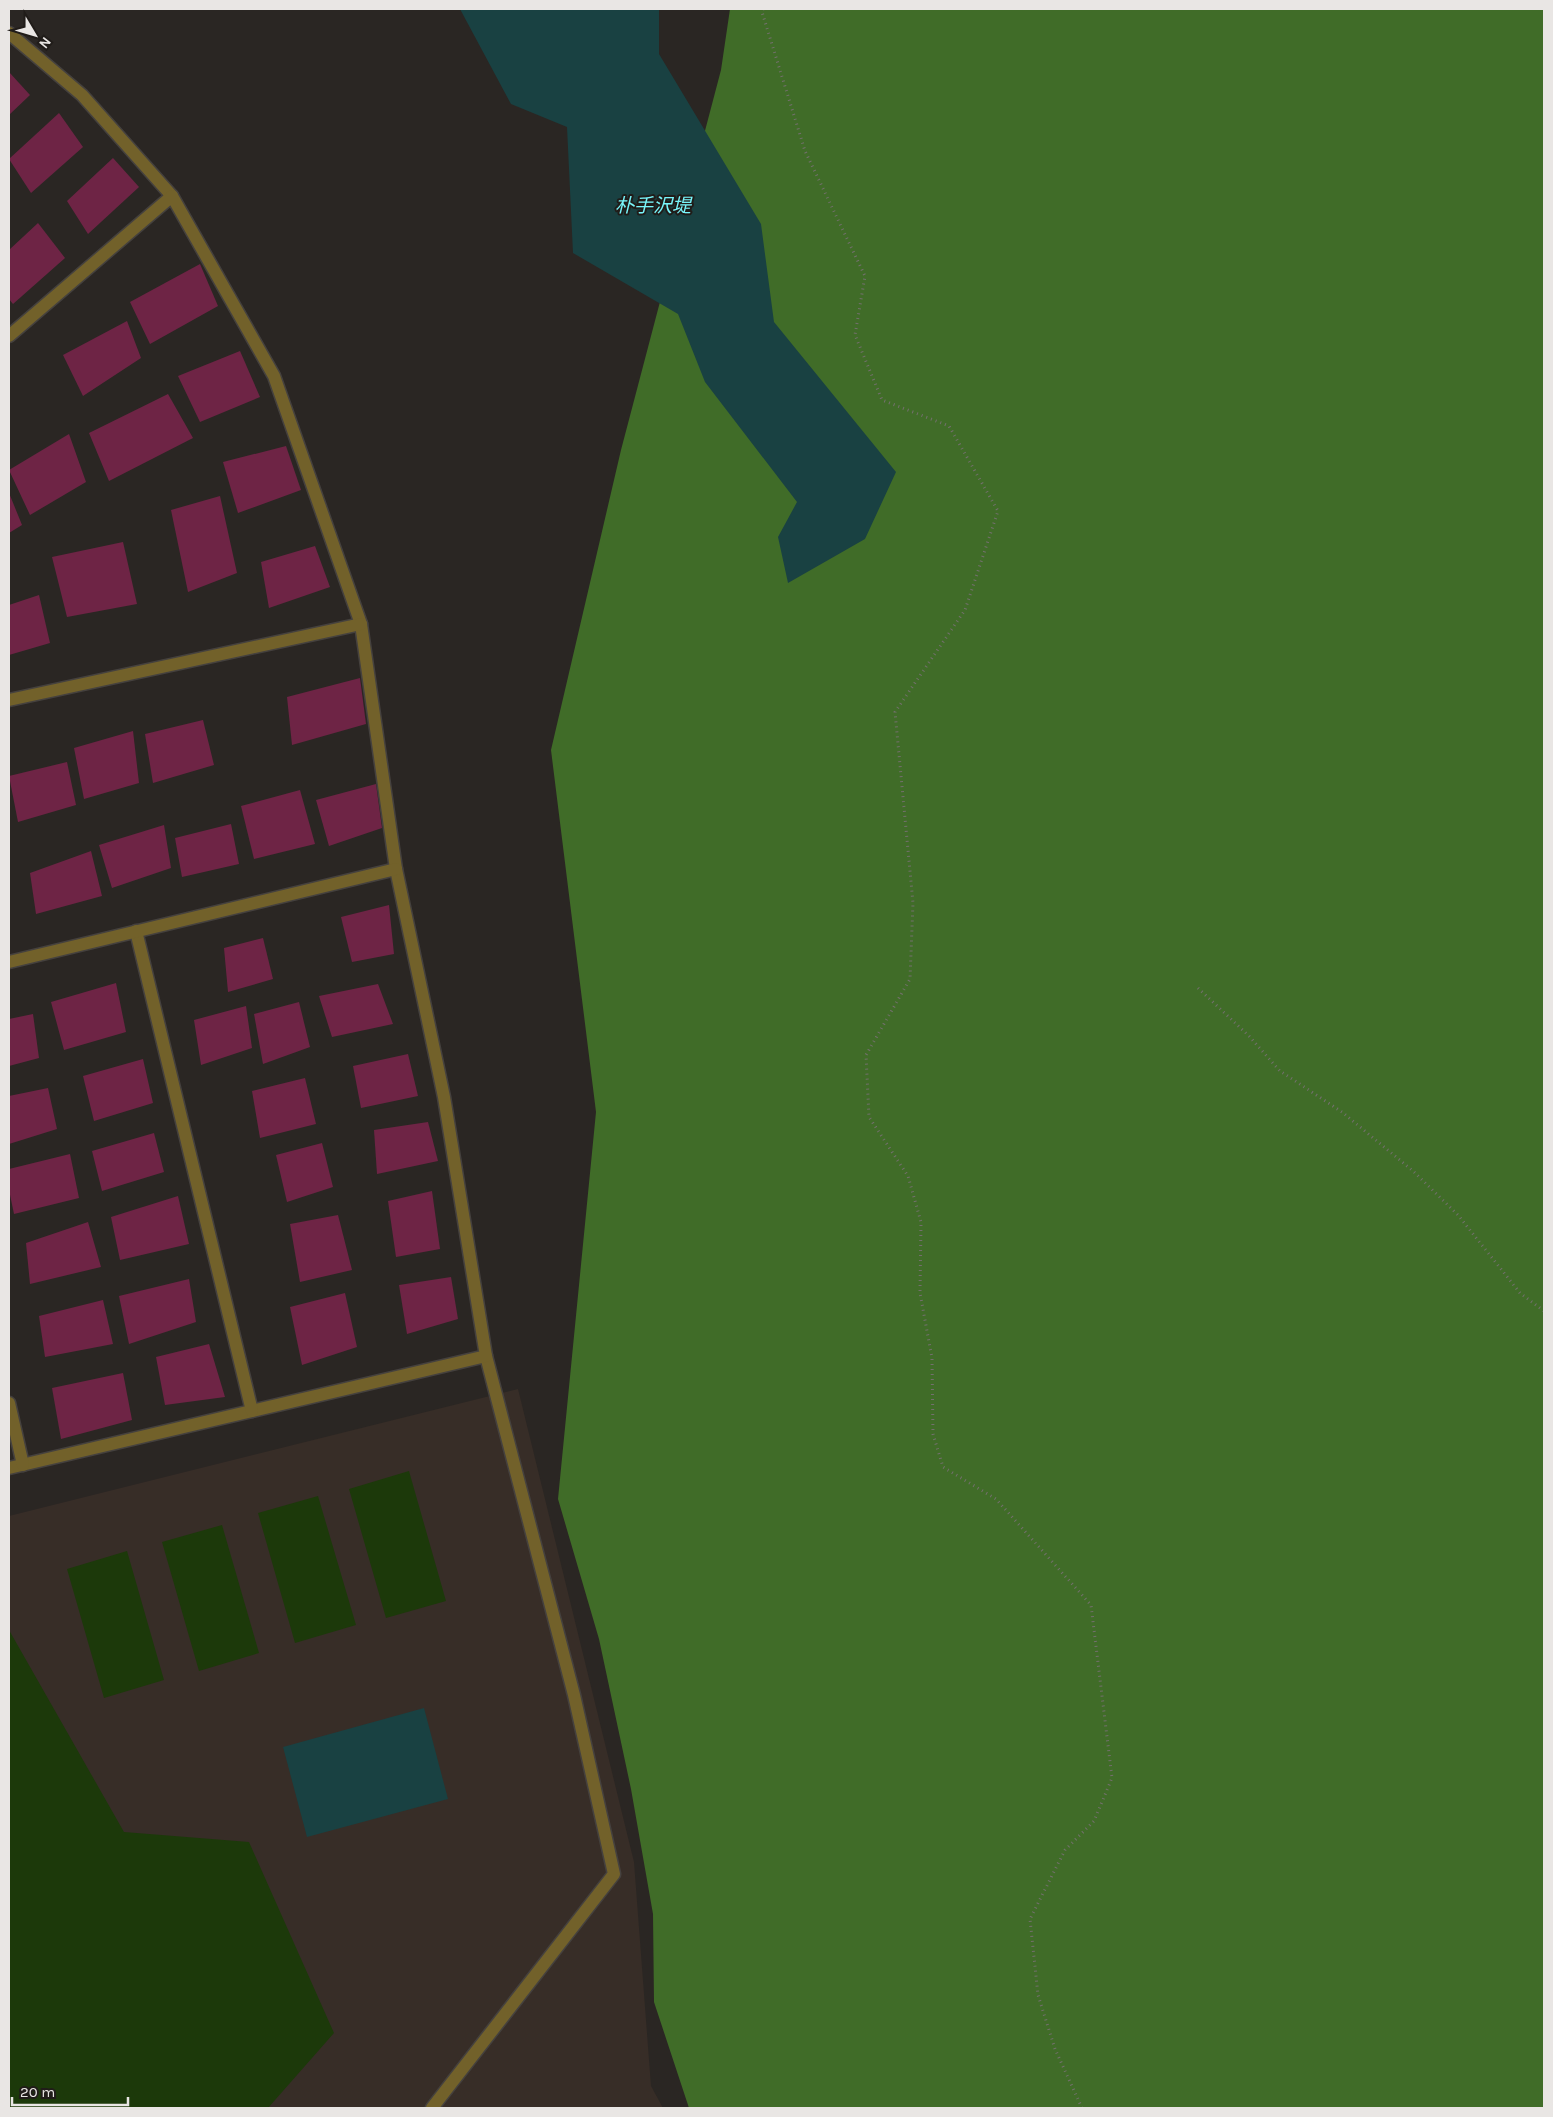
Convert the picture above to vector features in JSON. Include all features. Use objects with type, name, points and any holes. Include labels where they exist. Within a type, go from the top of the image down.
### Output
[{"type":"street","points":[[9,33],[82,95],[172,196],[274,376],[361,624],[396,869],[444,1097],[486,1356],[574,1694],[614,1874],[432,2108]]},
{"type":"street","points":[[9,336],[172,196]]},
{"type":"street","points":[[9,700],[361,624]]},
{"type":"street","points":[[9,962],[396,869]]},
{"type":"street","points":[[136,931],[252,1411]]},
{"type":"street","points":[[9,1468],[486,1356]]},
{"type":"street","points":[[9,1403],[24,1465]]},
{"type":"path","points":[[763,9],[762,12],[804,151],[865,276],[855,335],[882,400],[949,426],[998,511],[965,610],[895,712],[913,903],[910,979],[866,1055],[869,1117],[908,1176],[921,1222],[920,1293],[932,1358],[933,1434],[943,1467],[996,1499],[1091,1605],[1112,1778],[1094,1821],[1065,1850],[1030,1919],[1038,1994],[1055,2049],[1082,2108]]},
{"type":"path","points":[[1198,988],[1249,1036],[1280,1071],[1342,1112],[1412,1171],[1458,1215],[1520,1293],[1544,1311]]},
{"type":"shaded area","points":[[518,1389],[634,1862],[651,2086],[663,2108],[9,2108],[9,1516]]},
{"type":"green space","points":[[730,9],[1544,9],[1544,2108],[689,2108],[654,2002],[653,1914],[631,1789],[599,1639],[558,1499],[596,1112],[551,750],[621,450],[721,70]]},
{"type":"green space","points":[[409,1471],[446,1601],[386,1618],[349,1489]]},
{"type":"green space","points":[[318,1496],[356,1625],[295,1643],[258,1513]]},
{"type":"green space","points":[[222,1525],[259,1653],[199,1671],[162,1542]]},
{"type":"green space","points":[[127,1551],[164,1680],[104,1698],[67,1569]]},
{"type":"green space","points":[[9,1630],[124,1832],[249,1842],[334,2033],[268,2108],[9,2108]]},
{"type":"water","name":"朴手沢堤","points":[[460,9],[659,9],[659,54],[761,224],[774,322],[896,472],[865,539],[788,583],[778,537],[797,502],[705,382],[678,314],[573,253],[567,127],[511,104]]},
{"type":"water","points":[[424,1708],[448,1799],[307,1837],[283,1747]]},
{"type":"building","points":[[9,72],[30,95],[9,115]]},
{"type":"building","points":[[59,113],[83,147],[31,193],[9,159]]},
{"type":"building","points":[[113,158],[139,187],[88,234],[67,201]]},
{"type":"building","points":[[38,223],[65,258],[13,304],[9,299],[9,250]]},
{"type":"building","points":[[200,264],[218,306],[150,344],[130,302]]},
{"type":"building","points":[[127,321],[141,358],[83,396],[63,355]]},
{"type":"building","points":[[240,351],[260,397],[200,422],[178,376]]},
{"type":"building","points":[[168,394],[193,438],[109,481],[89,433]]},
{"type":"building","points":[[69,434],[86,482],[30,515],[9,470]]},
{"type":"building","points":[[286,446],[301,490],[238,513],[223,462]]},
{"type":"building","points":[[9,493],[22,525],[9,533]]},
{"type":"building","points":[[220,496],[237,573],[188,592],[171,510]]},
{"type":"building","points":[[123,542],[137,604],[67,617],[52,557]]},
{"type":"building","points":[[315,546],[330,587],[269,608],[261,562]]},
{"type":"building","points":[[39,595],[50,643],[9,655],[9,605]]},
{"type":"building","points":[[360,678],[366,724],[292,745],[287,697]]},
{"type":"building","points":[[203,720],[214,765],[153,783],[145,734]]},
{"type":"building","points":[[133,731],[139,783],[84,799],[74,748]]},
{"type":"building","points":[[67,762],[76,805],[18,822],[9,776]]},
{"type":"building","points":[[376,784],[382,828],[329,846],[316,800]]},
{"type":"building","points":[[300,790],[315,844],[254,859],[241,806]]},
{"type":"building","points":[[231,824],[239,864],[182,877],[175,838]]},
{"type":"building","points":[[164,825],[171,868],[112,888],[99,845]]},
{"type":"building","points":[[91,851],[102,896],[36,914],[30,873]]},
{"type":"building","points":[[389,905],[394,954],[352,962],[341,917]]},
{"type":"building","points":[[263,938],[273,979],[228,992],[224,948]]},
{"type":"building","points":[[116,983],[126,1032],[64,1050],[51,1002]]},
{"type":"building","points":[[378,984],[393,1024],[332,1037],[319,996]]},
{"type":"building","points":[[299,1002],[310,1047],[263,1064],[254,1014]]},
{"type":"building","points":[[246,1006],[252,1048],[201,1065],[194,1020]]},
{"type":"building","points":[[33,1014],[39,1058],[9,1066],[9,1019]]},
{"type":"building","points":[[408,1054],[418,1096],[361,1108],[353,1066]]},
{"type":"building","points":[[143,1059],[153,1103],[94,1121],[83,1076]]},
{"type":"building","points":[[305,1078],[316,1124],[260,1138],[252,1091]]},
{"type":"building","points":[[48,1088],[57,1129],[9,1144],[9,1096]]},
{"type":"building","points":[[428,1122],[438,1161],[377,1174],[374,1130]]},
{"type":"building","points":[[154,1133],[164,1172],[102,1191],[92,1151]]},
{"type":"building","points":[[322,1143],[333,1187],[287,1202],[276,1155]]},
{"type":"building","points":[[70,1154],[79,1198],[14,1214],[9,1190],[9,1169]]},
{"type":"building","points":[[432,1191],[440,1249],[396,1257],[388,1201]]},
{"type":"building","points":[[178,1196],[189,1244],[120,1260],[111,1217]]},
{"type":"building","points":[[338,1215],[352,1270],[300,1282],[290,1224]]},
{"type":"building","points":[[88,1222],[101,1267],[30,1284],[26,1243]]},
{"type":"building","points":[[451,1277],[458,1319],[407,1334],[399,1285]]},
{"type":"building","points":[[189,1279],[196,1322],[129,1344],[119,1296]]},
{"type":"building","points":[[345,1293],[357,1347],[302,1365],[290,1307]]},
{"type":"building","points":[[103,1300],[113,1344],[45,1357],[39,1316]]},
{"type":"building","points":[[209,1344],[225,1397],[165,1405],[156,1357]]},
{"type":"building","points":[[123,1373],[132,1420],[61,1439],[52,1388]]}]
